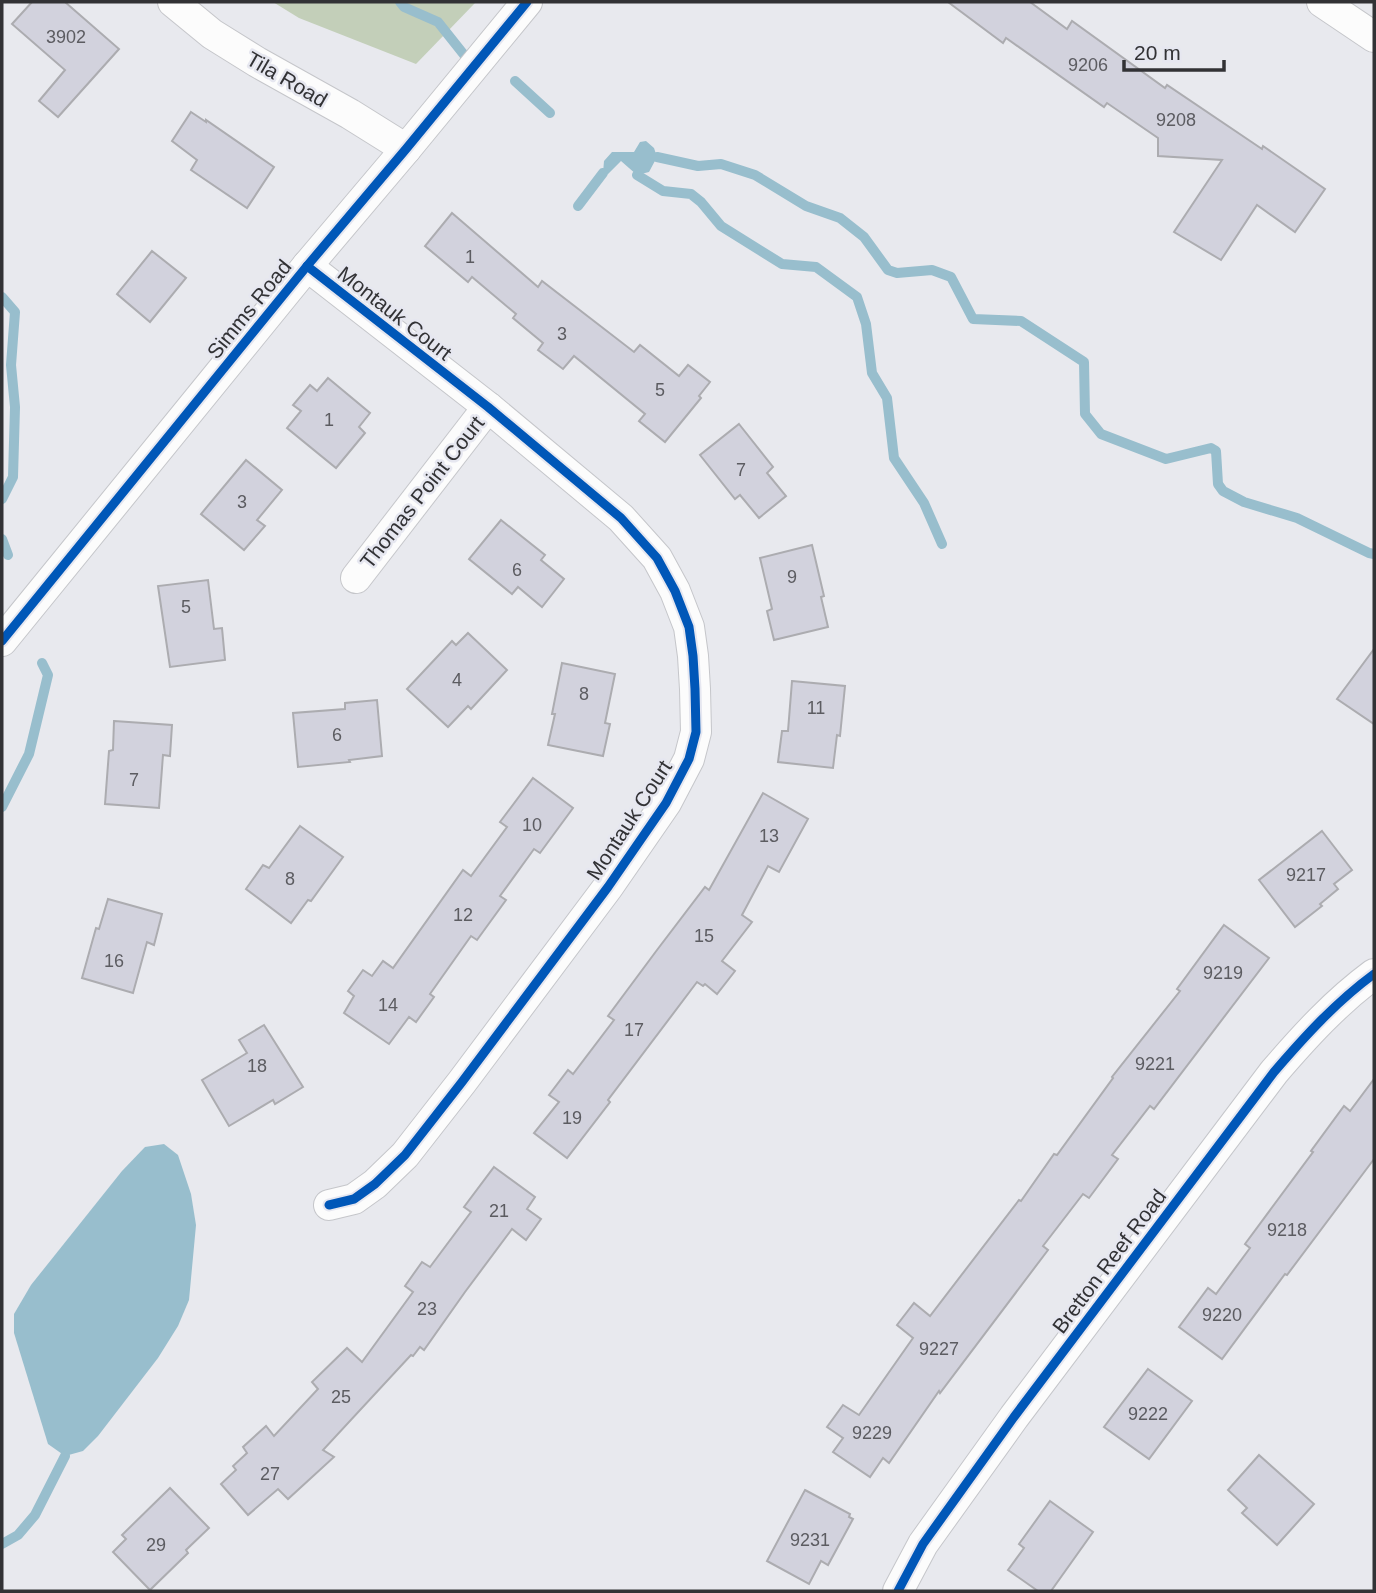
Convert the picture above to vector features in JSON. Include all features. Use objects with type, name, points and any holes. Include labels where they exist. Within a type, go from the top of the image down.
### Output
[{"type":"street","name":"Tila Road","points":[[173,2],[212,34],[406,149]]},
{"type":"street","name":"Simms Road","points":[[2,641],[307,266],[527,2]]},
{"type":"street","points":[[1322,2],[1374,37]]},
{"type":"street","name":"Montauk Court","points":[[307,266],[488,407],[621,518],[657,558],[675,591],[689,627],[696,732],[689,759],[666,803],[608,887],[463,1082],[405,1155],[375,1184],[354,1199],[329,1205]]},
{"type":"street","name":"Thomas Point Court","points":[[356,578],[488,407]]},
{"type":"street","name":"Bretton Reef Road","points":[[898,1591],[923,1544],[1273,1072],[1315,1025],[1374,974]]},
{"type":"green space","points":[[273,2],[475,3],[416,64],[299,18]]},
{"type":"water","points":[[646,141],[654,148],[657,157],[649,172],[637,175],[621,161],[608,174],[603,173],[604,161],[612,152],[634,152],[640,142]]},
{"type":"water","points":[[164,1144],[178,1155],[191,1194],[196,1225],[189,1300],[178,1326],[158,1358],[98,1436],[83,1451],[65,1456],[48,1444],[14,1333],[14,1314],[31,1285],[122,1171],[145,1147]]},
{"type":"building","points":[[32,2],[65,2],[119,49],[58,117],[39,101],[65,70],[12,24]]},
{"type":"building","points":[[948,2],[1030,2],[1067,29],[1072,21],[1165,88],[1167,85],[1325,189],[1295,232],[1257,205],[1221,260],[1174,232],[1222,160],[1158,156],[1158,138],[1107,103],[1104,107],[1006,38],[1003,43]]},
{"type":"building","points":[[191,112],[274,167],[247,208],[191,170],[197,160],[172,141]]},
{"type":"building","points":[[452,213],[538,287],[542,281],[634,352],[640,345],[679,376],[688,365],[710,382],[699,396],[701,398],[665,442],[639,421],[645,414],[574,356],[563,369],[538,350],[543,343],[513,318],[516,314],[472,277],[468,282],[425,246]]},
{"type":"building","points":[[152,251],[186,278],[150,322],[117,294]]},
{"type":"building","points":[[328,378],[370,413],[359,427],[365,433],[336,468],[287,428],[301,411],[293,405],[310,385],[317,391]]},
{"type":"building","points":[[739,424],[773,467],[767,473],[786,496],[759,518],[740,495],[735,499],[700,455]]},
{"type":"building","points":[[246,460],[282,490],[257,520],[265,526],[244,550],[201,514]]},
{"type":"building","points":[[501,520],[545,555],[541,560],[564,579],[542,607],[518,587],[512,594],[469,559]]},
{"type":"building","points":[[812,545],[828,627],[774,640],[767,611],[772,609],[760,558]]},
{"type":"building","points":[[208,580],[214,629],[222,628],[225,660],[170,667],[158,586]]},
{"type":"building","points":[[468,633],[507,670],[471,709],[468,706],[448,727],[407,689],[452,641],[456,645]]},
{"type":"building","points":[[1374,649],[1374,724],[1337,699]]},
{"type":"building","points":[[562,663],[615,674],[605,723],[610,724],[603,756],[548,745]]},
{"type":"building","points":[[792,681],[845,686],[840,736],[837,735],[833,768],[778,762],[782,731],[788,731]]},
{"type":"building","points":[[377,700],[382,756],[298,767],[293,713],[345,709],[345,703]]},
{"type":"building","points":[[114,721],[172,725],[170,756],[163,755],[159,808],[105,804],[109,751],[113,750]]},
{"type":"building","points":[[533,778],[573,808],[540,853],[534,849],[500,896],[506,900],[477,940],[471,936],[430,994],[434,997],[416,1022],[409,1017],[389,1044],[344,1013],[354,996],[348,991],[363,970],[372,976],[383,961],[393,968],[463,870],[471,876],[507,827],[500,822]]},
{"type":"building","points":[[763,793],[808,819],[779,872],[768,866],[742,915],[752,922],[722,961],[735,971],[717,994],[705,984],[703,986],[697,982],[567,1158],[534,1133],[559,1102],[549,1095],[568,1070],[573,1074],[614,1020],[608,1016],[705,887],[709,890]]},
{"type":"building","points":[[300,826],[343,857],[291,923],[246,889],[263,865],[269,868]]},
{"type":"building","points":[[1322,831],[1352,870],[1334,884],[1338,889],[1320,904],[1322,906],[1295,927],[1259,880]]},
{"type":"building","points":[[108,899],[162,914],[154,945],[147,942],[133,993],[82,978],[96,928],[99,929]]},
{"type":"building","points":[[1224,925],[1269,958],[1154,1109],[1150,1106],[1112,1155],[1118,1159],[1089,1198],[1083,1194],[1043,1246],[1048,1250],[940,1393],[939,1391],[889,1463],[883,1458],[870,1477],[833,1452],[843,1438],[827,1427],[843,1405],[859,1415],[913,1338],[897,1325],[914,1303],[930,1316],[1019,1200],[1021,1201],[1054,1154],[1057,1155],[1112,1077],[1180,991],[1177,989]]},
{"type":"building","points":[[264,1025],[303,1087],[275,1104],[273,1100],[229,1126],[202,1080],[247,1053],[239,1040]]},
{"type":"building","points":[[1374,1079],[1374,1159],[1222,1359],[1179,1327],[1208,1288],[1216,1294],[1250,1248],[1245,1244],[1344,1106],[1350,1111]]},
{"type":"building","points":[[494,1167],[535,1197],[527,1209],[541,1219],[526,1240],[512,1229],[424,1350],[420,1347],[411,1355],[323,1450],[334,1457],[288,1499],[278,1489],[248,1515],[221,1484],[236,1470],[233,1466],[247,1453],[243,1447],[266,1426],[274,1436],[318,1389],[312,1382],[347,1348],[362,1362],[413,1292],[405,1286],[422,1262],[430,1267],[471,1212],[464,1207]]},
{"type":"building","points":[[1148,1369],[1192,1401],[1149,1459],[1104,1427]]},
{"type":"building","points":[[1259,1455],[1314,1504],[1277,1545],[1242,1513],[1247,1508],[1228,1490]]},
{"type":"building","points":[[170,1488],[209,1528],[150,1590],[113,1552],[126,1539],[122,1535]]},
{"type":"building","points":[[805,1490],[850,1514],[849,1517],[853,1519],[828,1565],[821,1561],[809,1584],[767,1561]]},
{"type":"building","points":[[1050,1501],[1093,1532],[1051,1591],[1038,1591],[1008,1570],[1024,1548],[1019,1544]]},
{"type":"waterway","points":[[400,2],[404,7],[438,22],[465,56]]},
{"type":"waterway","points":[[515,81],[550,113]]},
{"type":"waterway","points":[[657,157],[698,166],[721,164],[755,175],[806,206],[840,218],[864,237],[888,270],[897,273],[932,270],[951,277],[973,319],[1021,321],[1084,362],[1085,414],[1101,434],[1166,459],[1211,448],[1216,451],[1218,484],[1223,491],[1244,502],[1297,518],[1374,554]]},
{"type":"waterway","points":[[578,206],[603,173]]},
{"type":"waterway","points":[[637,175],[663,191],[691,194],[721,226],[782,264],[816,267],[857,297],[866,324],[872,373],[887,398],[894,458],[924,503],[942,544]]},
{"type":"waterway","points":[[2,297],[15,312],[11,365],[15,407],[13,477],[2,499]]},
{"type":"waterway","points":[[2,539],[8,555]]},
{"type":"waterway","points":[[2,807],[29,754],[48,675],[42,663]]},
{"type":"waterway","points":[[2,1544],[18,1535],[35,1515],[65,1456]]},
{"type":"cycle path","points":[[2,641],[307,266],[527,2]]},
{"type":"cycle path","points":[[307,266],[488,407],[621,518],[657,558],[675,591],[689,627],[695,689],[696,732],[689,759],[666,803],[608,887],[405,1155],[375,1184],[354,1199],[329,1205]]},
{"type":"cycle path","points":[[898,1591],[923,1544],[1014,1417],[1274,1072],[1321,1020],[1374,974]]}]
